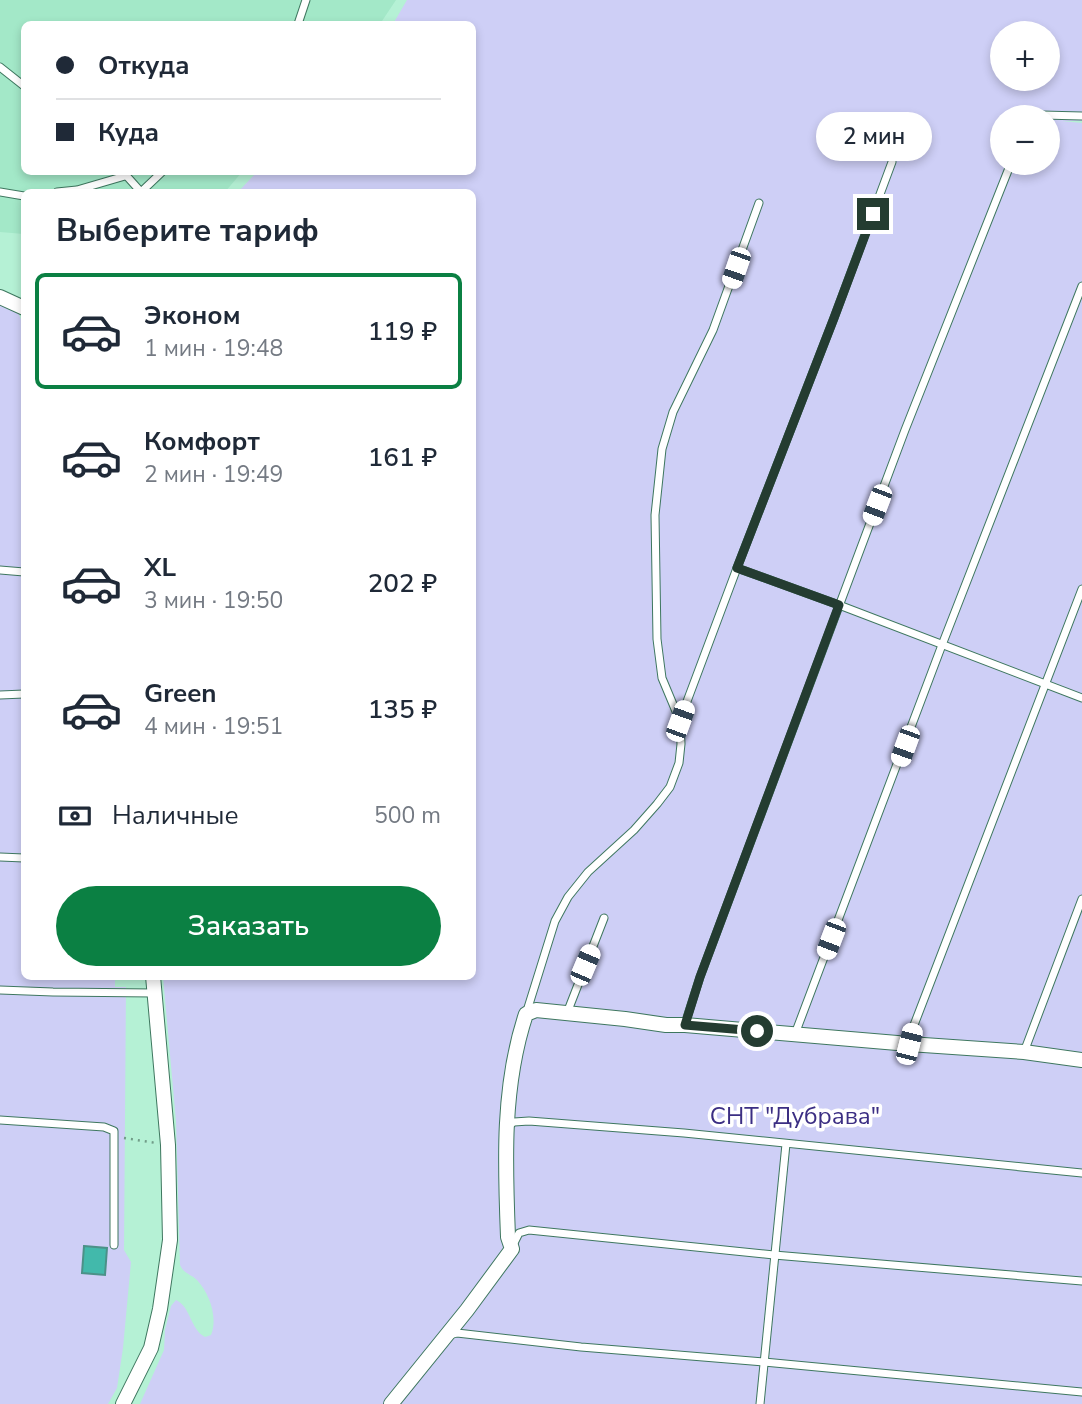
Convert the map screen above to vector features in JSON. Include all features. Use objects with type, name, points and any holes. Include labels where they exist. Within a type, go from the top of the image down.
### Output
[{"type":"street","points":[[1,299],[21,307]]},
{"type":"street","points":[[123,1404],[151,1348],[170,1240],[168,1145],[153,980]]},
{"type":"street","points":[[391,1404],[512,1249],[508,1237],[505,1154],[509,1099],[519,1035],[526,1014],[536,1010],[666,1026],[685,1025],[1024,1052],[1082,1060]]},
{"type":"lane","points":[[299,21],[306,0]]},
{"type":"lane","points":[[0,67],[21,84]]},
{"type":"lane","points":[[1060,115],[1082,116]]},
{"type":"lane","points":[[680,721],[892,162]]},
{"type":"lane","points":[[81,189],[121,175]]},
{"type":"lane","points":[[125,175],[138,189]]},
{"type":"lane","points":[[144,189],[159,175]]},
{"type":"lane","points":[[685,1025],[700,977],[905,430],[1006,175]]},
{"type":"lane","points":[[0,192],[21,196]]},
{"type":"lane","points":[[526,1014],[555,921],[568,897],[588,872],[634,830],[670,787],[678,763],[680,721],[662,678],[657,639],[655,515],[662,449],[673,412],[713,330],[759,203]]},
{"type":"lane","points":[[795,1035],[942,645],[1082,286]]},
{"type":"lane","points":[[737,568],[1082,698]]},
{"type":"lane","points":[[0,570],[21,572]]},
{"type":"lane","points":[[909,1044],[1082,589]]},
{"type":"lane","points":[[0,695],[21,694]]},
{"type":"lane","points":[[0,857],[21,859]]},
{"type":"lane","points":[[1024,1052],[1082,898]]},
{"type":"lane","points":[[566,1013],[604,918]]},
{"type":"lane","points":[[0,990],[154,993]]},
{"type":"lane","points":[[0,1119],[104,1127],[114,1131],[114,1245]]},
{"type":"lane","points":[[507,1127],[514,1122],[529,1121],[684,1133],[1082,1173]]},
{"type":"lane","points":[[760,1404],[786,1144]]},
{"type":"lane","points":[[512,1249],[519,1233],[529,1230],[1082,1282]]},
{"type":"lane","points":[[447,1335],[457,1333],[581,1347],[1082,1392]]},
{"type":"path","points":[[114,1137],[168,1145]]},
{"type":"shaded area","points":[[0,0],[396,0],[382,21],[21,21],[21,175],[239,175],[228,189],[21,189],[21,234],[0,232]]},
{"type":"green space","name":"СНТ \"Дубрава\"","points":[[407,0],[1082,0],[1082,121],[1062,121],[1082,123],[1082,1404],[140,1404],[164,1350],[165,1330],[171,1306],[176,1300],[185,1308],[196,1329],[205,1337],[211,1335],[214,1321],[206,1292],[180,1265],[176,1121],[163,980],[476,980],[476,189],[241,189],[254,175],[476,175],[476,21],[395,21]]},
{"type":"green space","points":[[0,305],[17,310],[21,320],[21,980],[115,980],[115,987],[126,987],[124,1250],[131,1262],[117,1388],[108,1404],[0,1404]]},
{"type":"building","points":[[84,1246],[107,1248],[105,1275],[82,1273]]},
{"type":"route","points":[[757,1031],[685,1025],[700,977],[839,605],[737,568],[873,214]]}]
